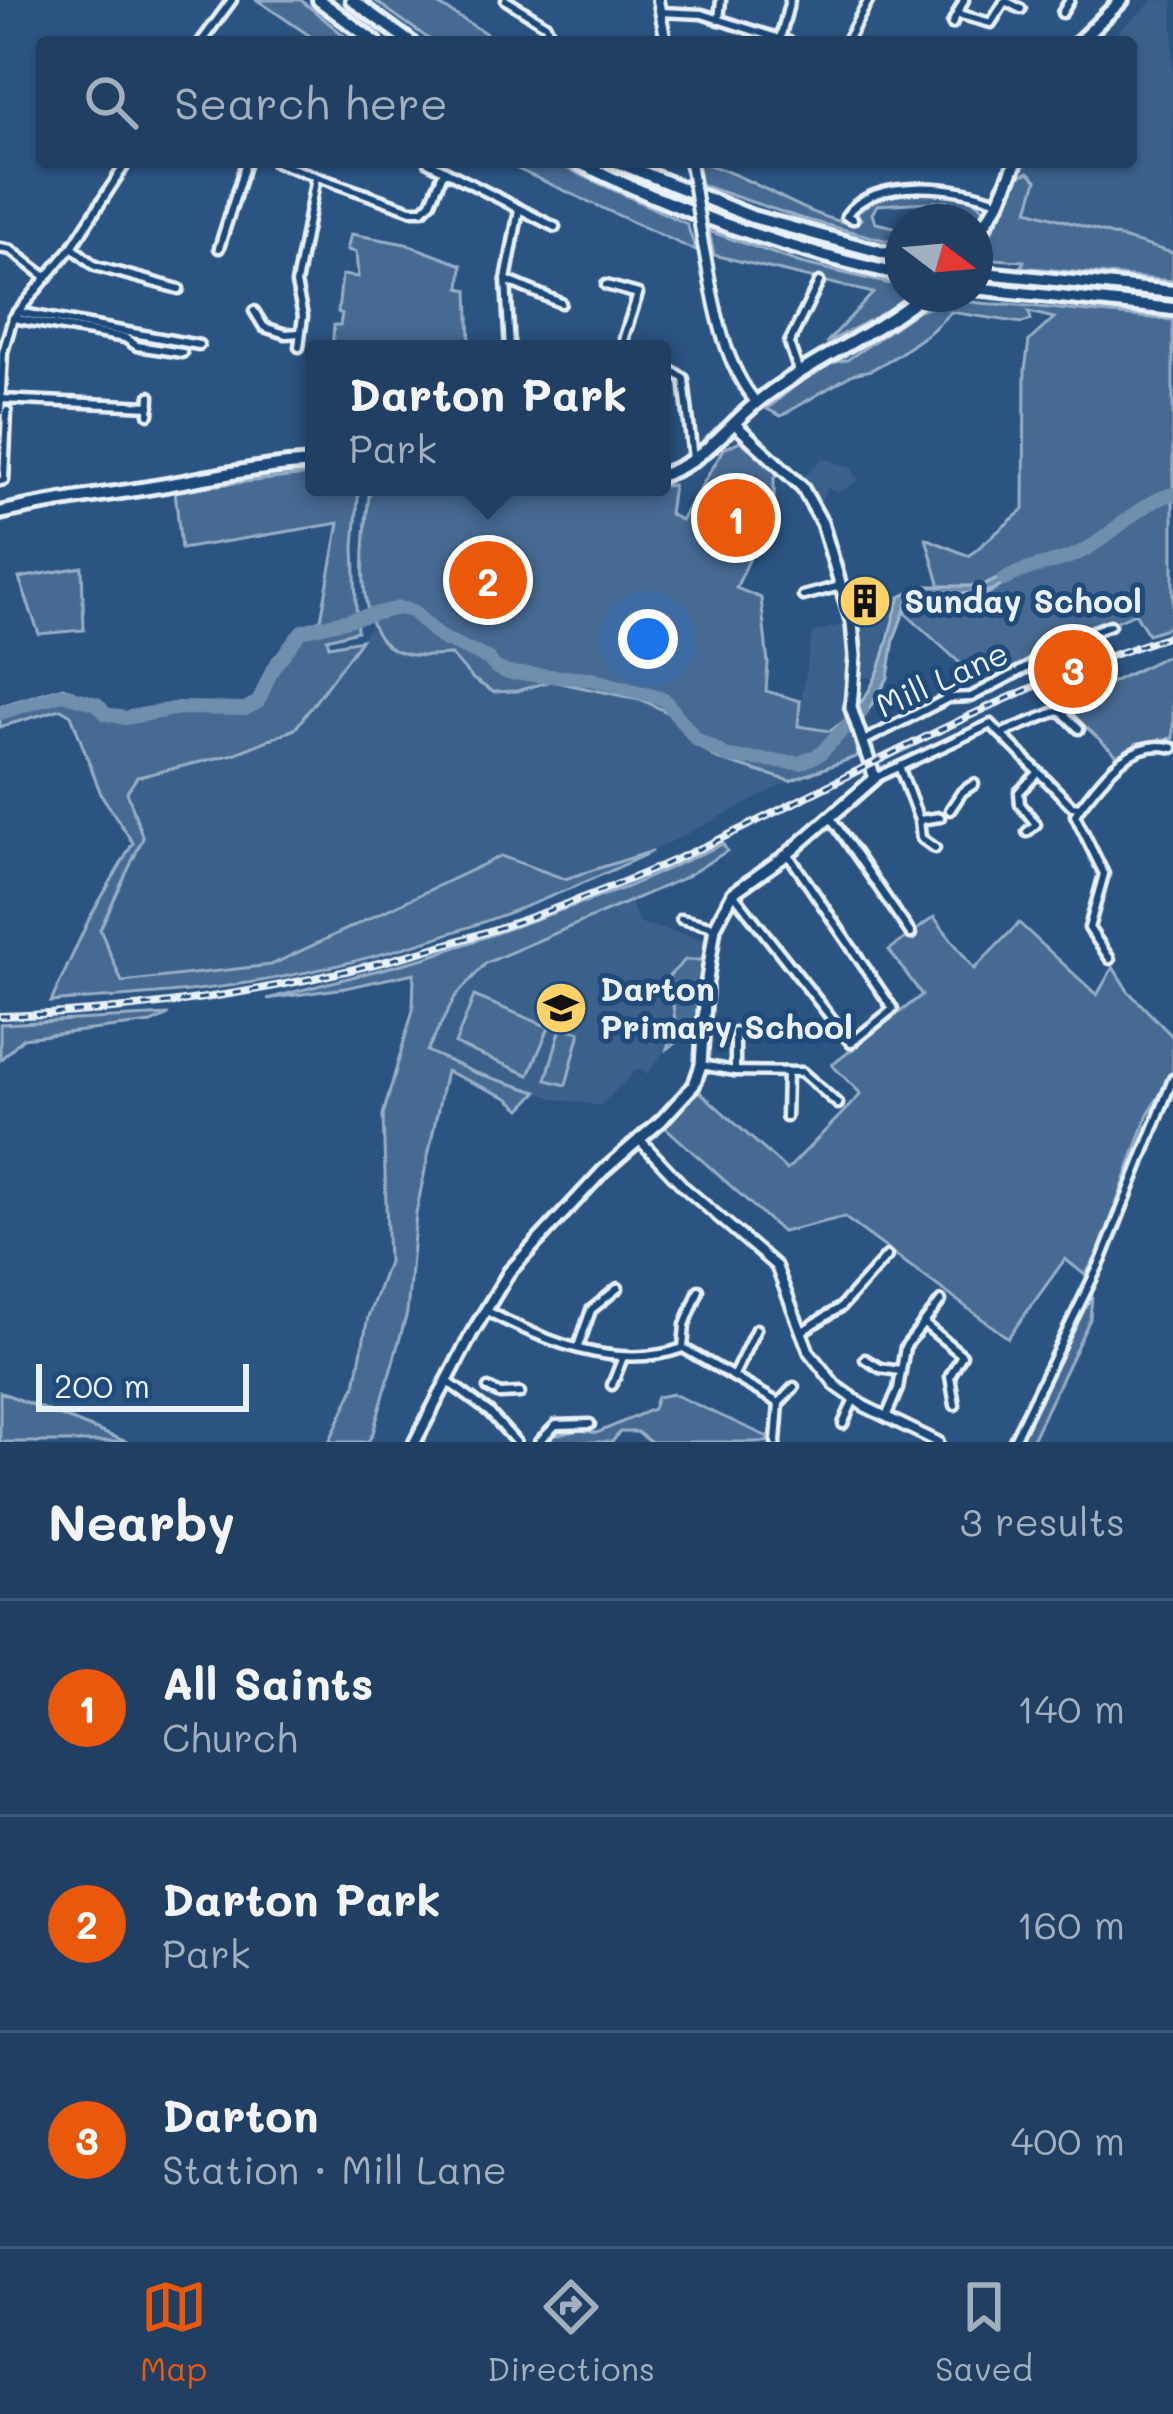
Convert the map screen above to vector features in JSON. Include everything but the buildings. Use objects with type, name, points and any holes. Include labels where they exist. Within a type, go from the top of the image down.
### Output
[{"type":"highway","points":[[319,0],[367,36]]},
{"type":"highway","points":[[352,0],[402,36]]},
{"type":"highway","points":[[1084,36],[1114,2]]},
{"type":"highway","points":[[592,168],[737,229],[885,271]]},
{"type":"highway","points":[[632,168],[752,217],[885,253]]},
{"type":"highway","points":[[993,210],[1013,168]]},
{"type":"highway","points":[[993,274],[1173,292]]},
{"type":"highway","points":[[993,290],[1173,309]]},
{"type":"highway","points":[[671,471],[693,462],[756,402],[800,371],[902,312]]},
{"type":"highway","points":[[0,511],[264,466],[305,464]]},
{"type":"main road","points":[[415,1442],[485,1310],[520,1259],[684,1099],[701,1065],[715,927],[733,893],[788,854],[874,778],[852,712],[852,623],[822,524],[802,487],[736,424]]},
{"type":"street","points":[[205,36],[232,0]]},
{"type":"street","points":[[506,0],[520,4],[546,25],[551,36]]},
{"type":"street","points":[[658,0],[665,36]]},
{"type":"street","points":[[719,20],[721,0]]},
{"type":"street","points":[[785,36],[790,0]]},
{"type":"street","points":[[849,36],[869,0]]},
{"type":"street","points":[[952,24],[964,0]]},
{"type":"street","points":[[1062,14],[1070,0]]},
{"type":"street","points":[[958,14],[991,23],[1005,1],[1021,9]]},
{"type":"street","points":[[660,11],[680,10],[771,36]]},
{"type":"street","points":[[0,481],[4,480],[3,352],[15,315],[72,247],[123,168]]},
{"type":"street","points":[[218,248],[244,168]]},
{"type":"street","points":[[291,168],[411,210],[423,210],[431,202],[443,172]]},
{"type":"street","points":[[437,168],[555,227]]},
{"type":"street","points":[[691,168],[714,305],[740,380],[756,402]]},
{"type":"street","points":[[299,347],[303,316],[296,284],[316,177]]},
{"type":"street","points":[[853,219],[846,216],[855,203],[890,190],[970,192],[998,202]]},
{"type":"street","points":[[509,340],[506,280],[519,210]]},
{"type":"street","points":[[72,247],[95,266],[166,280],[178,289]]},
{"type":"street","points":[[0,248],[11,250],[46,278]]},
{"type":"street","points":[[506,280],[560,303]]},
{"type":"street","points":[[800,371],[789,343],[819,282]]},
{"type":"street","points":[[606,284],[638,294],[624,340]]},
{"type":"street","points":[[254,311],[264,327],[299,333]]},
{"type":"street","points":[[15,315],[199,346]]},
{"type":"street","points":[[15,315],[182,353]]},
{"type":"street","points":[[674,372],[684,379],[693,462]]},
{"type":"street","points":[[1,399],[149,410],[150,396]]},
{"type":"street","points":[[803,596],[842,585]]},
{"type":"street","name":"Mill Lane","points":[[861,742],[949,698],[970,697],[1028,667],[1052,647],[1107,627]]},
{"type":"street","points":[[1003,733],[1060,710],[1079,729]]},
{"type":"street","points":[[874,778],[900,770],[982,726],[995,726],[1072,806],[1079,807]]},
{"type":"street","points":[[1110,958],[1089,928],[1104,874],[1075,815],[1133,751],[1158,744],[1173,748]]},
{"type":"street","points":[[900,770],[920,820],[921,838],[935,848]]},
{"type":"street","points":[[1027,832],[1036,824],[1020,804],[1019,792],[1038,773]]},
{"type":"street","points":[[950,810],[974,784]]},
{"type":"street","points":[[920,820],[940,817]]},
{"type":"street","points":[[831,818],[909,930],[896,933]]},
{"type":"street","points":[[733,893],[851,1043],[892,1009],[788,854]]},
{"type":"street","points":[[681,920],[715,927]]},
{"type":"street","points":[[735,1032],[735,1071]]},
{"type":"street","points":[[701,1065],[735,1071],[802,1072],[838,1104]]},
{"type":"street","points":[[786,1117],[787,1072]]},
{"type":"street","points":[[1013,1442],[1102,1259],[1173,1079]]},
{"type":"street","points":[[639,1139],[685,1188],[776,1266],[816,1366],[854,1399],[938,1442]]},
{"type":"street","points":[[801,1332],[842,1307],[887,1256]]},
{"type":"street","points":[[578,1347],[591,1310],[618,1288]]},
{"type":"street","points":[[683,1348],[685,1325],[699,1290]]},
{"type":"street","points":[[886,1417],[898,1389],[905,1347],[941,1301]]},
{"type":"street","points":[[485,1310],[535,1336],[623,1357],[640,1360],[683,1348],[778,1402]]},
{"type":"street","points":[[923,1323],[962,1355],[950,1376],[955,1405]]},
{"type":"street","points":[[734,1375],[756,1329]]},
{"type":"street","points":[[612,1385],[623,1357]]},
{"type":"street","points":[[865,1359],[880,1368],[900,1371]]},
{"type":"street","points":[[447,1381],[489,1412],[511,1441]]},
{"type":"street","points":[[776,1442],[778,1402],[794,1387]]},
{"type":"street","points":[[488,1388],[500,1394],[520,1393]]},
{"type":"street","points":[[489,1412],[500,1394]]},
{"type":"street","points":[[843,1424],[854,1399]]},
{"type":"street","points":[[539,1442],[556,1424],[590,1424]]},
{"type":"shaded area","points":[[257,0],[301,0],[345,36],[310,36]]},
{"type":"shaded area","points":[[374,0],[431,0],[490,36],[425,36]]},
{"type":"shaded area","points":[[1154,0],[1173,0],[1173,253],[1028,209],[1024,173],[1019,176],[1022,168],[1137,168],[1137,36],[1113,36]]},
{"type":"shaded area","points":[[515,168],[566,168],[687,224],[696,251]]},
{"type":"shaded area","points":[[698,168],[718,168],[813,212],[855,225],[861,219],[858,206],[887,197],[942,193],[978,204],[877,205],[872,214],[876,223],[885,225],[885,240],[701,185]]},
{"type":"shaded area","points":[[1029,172],[1037,180],[1028,210],[1173,253],[1173,281],[1021,267],[1024,261],[993,259],[993,229],[1019,176]]},
{"type":"shaded area","points":[[709,231],[801,263],[885,283],[885,312],[826,343],[873,293],[714,255]]},
{"type":"shaded area","points":[[351,234],[406,244],[462,265],[460,288],[468,290],[470,340],[333,340],[334,325],[340,325],[342,314],[338,312],[342,275],[358,277],[356,252],[347,250]]},
{"type":"shaded area","points":[[993,304],[1007,304],[1173,320],[1173,626],[1148,634],[1135,613],[983,684],[906,614],[908,601],[919,598],[986,594],[1017,569],[983,586],[940,587],[926,538],[969,556],[1024,509],[1029,341],[1054,318],[1029,312],[1031,320],[1022,323],[951,312],[993,312]]},
{"type":"shaded area","points":[[916,312],[951,312],[930,332],[871,370],[853,374],[781,416],[767,409],[815,371],[847,360]]},
{"type":"shaded area","points":[[740,441],[779,472],[774,478],[774,506],[736,588],[761,598],[766,691],[800,701],[798,726],[830,731],[849,718],[858,756],[790,781],[717,759],[699,746],[675,716],[642,700],[551,681],[493,692],[451,655],[415,655],[394,650],[380,639],[371,621],[364,576],[369,496],[671,496],[673,485],[669,514],[681,520],[724,449]]},
{"type":"shaded area","points":[[823,458],[851,467],[859,480],[838,493],[828,488],[818,505],[801,480]]},
{"type":"shaded area","points":[[305,475],[305,496],[358,496],[354,546],[357,631],[327,639],[329,646],[361,640],[295,729],[234,754],[137,777],[127,792],[143,838],[100,929],[122,982],[271,965],[501,856],[565,879],[653,851],[485,922],[368,958],[249,983],[51,1002],[89,919],[133,843],[101,794],[71,715],[61,709],[0,727],[0,706],[63,687],[99,702],[108,711],[126,714],[180,704],[245,704],[257,697],[270,666],[299,627],[321,620],[339,523],[181,549],[175,490]]},
{"type":"shaded area","points":[[82,567],[84,630],[39,634],[19,578]]},
{"type":"shaded area","points":[[1018,569],[1022,572],[991,590],[908,601],[894,639],[888,678],[862,720],[859,705],[880,666],[900,597],[923,586],[983,586]]},
{"type":"shaded area","points":[[885,613],[896,615],[885,636],[884,657],[876,679],[851,674],[849,718],[830,731],[797,726],[812,633]]},
{"type":"shaded area","points":[[370,627],[383,643],[413,656],[451,655],[473,679],[517,691],[551,681],[643,700],[676,716],[699,746],[717,759],[790,781],[653,851],[565,879],[501,856],[271,965],[122,982],[100,929],[143,838],[127,792],[137,777],[234,754],[295,729]]},
{"type":"shaded area","points":[[1173,653],[1173,738],[1137,743],[1120,758],[1063,706]]},
{"type":"shaded area","points":[[723,844],[727,851],[684,878],[486,963],[455,997],[427,1051],[537,1092],[521,1109],[508,1098],[446,1071],[416,1213],[407,1313],[373,1433],[368,1442],[329,1442],[355,1386],[368,1317],[388,1262],[383,1115],[413,1010],[414,973],[267,999],[425,958],[627,887]]},
{"type":"shaded area","name":"Darton Primary School","points":[[630,901],[639,923],[706,940],[705,960],[685,961],[669,995],[675,1020],[667,1049],[647,1074],[639,1068],[600,1106],[557,1099],[475,1073],[427,1051],[455,997],[486,963]]},
{"type":"shaded area","points":[[934,917],[974,969],[1019,923],[1097,995],[1113,967],[1128,991],[1173,1037],[1173,1074],[1148,1114],[1100,1250],[1085,1275],[1065,1259],[1008,1338],[844,1217],[782,1232],[665,1127],[698,1090],[787,1170],[861,1094],[832,1065],[922,995],[889,950]]},
{"type":"shaded area","points":[[685,960],[705,960],[702,1025],[667,1049],[675,1020],[669,976]]},
{"type":"shaded area","points":[[474,996],[549,1027],[529,1075],[455,1044]]},
{"type":"shaded area","points":[[169,1015],[151,1023],[23,1038],[0,1060],[0,1024]]},
{"type":"shaded area","points":[[561,1027],[580,1032],[566,1085],[546,1080]]},
{"type":"shaded area","points":[[1093,1283],[1090,1319],[1031,1442],[1017,1442]]},
{"type":"shaded area","points":[[0,1392],[127,1442],[0,1442]]},
{"type":"shaded area","points":[[673,1394],[768,1437],[767,1442],[650,1442],[637,1432],[620,1432],[612,1442],[545,1442],[548,1437],[580,1430],[597,1433],[653,1409],[657,1397]]},
{"type":"waterway","points":[[1004,580],[1085,550],[1149,504],[1173,494]]},
{"type":"waterway","points":[[0,713],[62,694],[125,718],[179,708],[245,709],[258,702],[273,668],[302,631],[399,608],[412,611],[440,637],[508,673],[591,679],[664,699],[696,739],[729,757],[800,763],[820,754],[862,710]]},
{"type":"railway","points":[[0,1016],[186,1001],[368,966],[458,941],[633,878],[999,702],[1173,635]]},
{"type":"place","name":"All Saints","points":[[736,518]]},
{"type":"place","name":"Darton Park","points":[[488,580]]},
{"type":"place","name":"Sunday School","points":[[865,601]]},
{"type":"place","name":"Darton","points":[[1073,669]]},
{"type":"place","name":"Darton Primary School","points":[[561,1008]]}]
